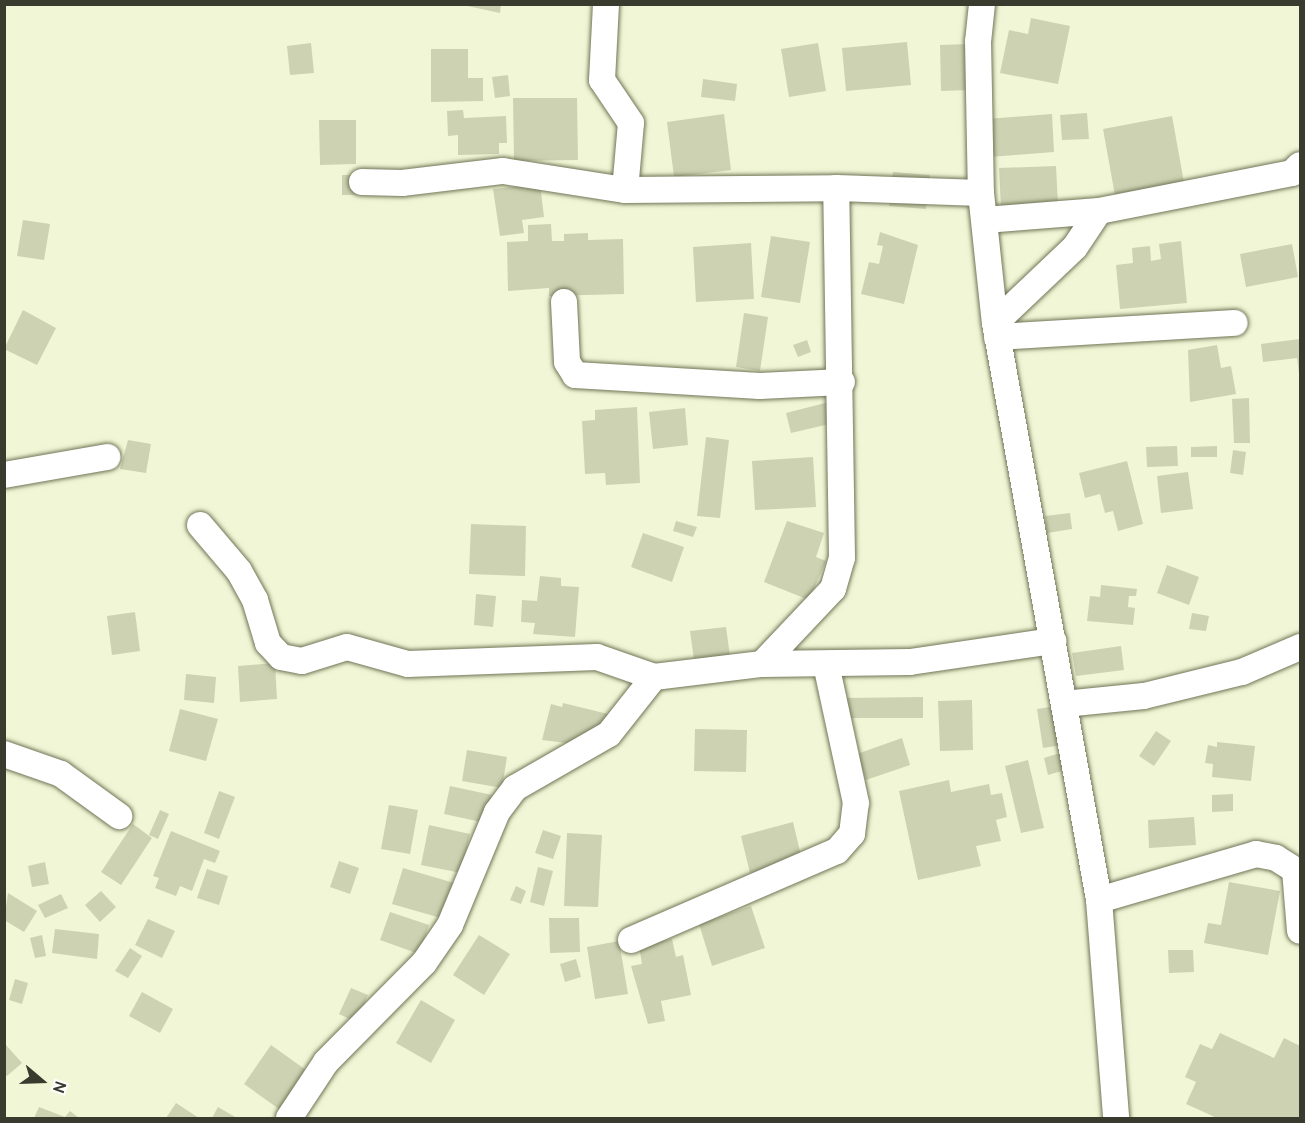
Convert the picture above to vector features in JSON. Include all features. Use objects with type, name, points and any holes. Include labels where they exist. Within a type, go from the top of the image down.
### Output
[{"type":"street","points":[[606,4],[602,80],[631,123],[625,190]]},
{"type":"street","points":[[982,4],[978,41],[981,192],[996,330],[1099,900],[1116,1119]]},
{"type":"street","points":[[985,220],[1099,211],[1292,173],[1300,165]]},
{"type":"street","points":[[362,182],[402,183],[502,171],[625,190],[836,188],[981,192]]},
{"type":"street","points":[[762,664],[832,590],[842,558],[843,382],[836,188]]},
{"type":"street","points":[[996,330],[1075,248],[1099,211]]},
{"type":"street","points":[[564,302],[569,371],[581,377],[702,380],[760,386],[843,382]]},
{"type":"street","points":[[996,330],[1235,323]]},
{"type":"street","points":[[4,475],[107,457]]},
{"type":"street","points":[[200,525],[239,571],[255,600],[268,643],[281,657],[302,661],[347,647],[408,664],[597,657],[654,676],[762,664],[910,662],[1053,641]]},
{"type":"street","points":[[1064,704],[1144,696],[1242,672],[1300,647]]},
{"type":"street","points":[[632,940],[837,851],[852,834],[856,803],[826,664]]},
{"type":"street","points":[[289,1119],[326,1062],[424,963],[450,925],[497,812],[515,788],[609,734],[654,676]]},
{"type":"street","points":[[4,754],[61,774],[119,816]]},
{"type":"street","points":[[1099,900],[1256,854],[1276,858],[1295,870],[1300,931]]},
{"type":"building","points":[[458,4],[501,4],[500,13]]},
{"type":"building","points":[[1031,18],[1070,26],[1058,84],[1000,73],[1009,30],[1028,34]]},
{"type":"building","points":[[907,42],[911,85],[846,91],[842,48]]},
{"type":"building","points":[[311,43],[314,73],[290,75],[287,46]]},
{"type":"building","points":[[818,43],[826,91],[789,97],[781,49]]},
{"type":"building","points":[[969,44],[970,90],[941,91],[940,45]]},
{"type":"building","points":[[431,49],[468,49],[468,78],[483,78],[483,101],[431,102]]},
{"type":"building","points":[[508,75],[510,96],[495,98],[492,77]]},
{"type":"building","points":[[703,79],[737,84],[735,101],[701,97]]},
{"type":"building","points":[[513,98],[577,98],[578,160],[514,161]]},
{"type":"building","points":[[463,110],[464,118],[506,116],[507,143],[499,143],[499,154],[458,155],[458,135],[448,136],[447,111]]},
{"type":"building","points":[[1087,113],[1089,139],[1062,140],[1060,115]]},
{"type":"building","points":[[724,114],[731,170],[674,177],[667,122]]},
{"type":"building","points":[[1052,114],[1054,152],[990,157],[987,119]]},
{"type":"building","points":[[1172,116],[1185,188],[1116,201],[1103,129]]},
{"type":"building","points":[[319,120],[356,120],[356,164],[320,165]]},
{"type":"building","points":[[1056,166],[1058,205],[1001,208],[999,168]]},
{"type":"building","points":[[893,172],[930,175],[926,209],[889,206]]},
{"type":"building","points":[[342,175],[360,175],[360,195],[342,195]]},
{"type":"building","points":[[540,184],[544,217],[522,220],[524,233],[500,236],[493,189]]},
{"type":"building","points":[[23,220],[50,224],[44,260],[17,256]]},
{"type":"building","points":[[551,224],[552,241],[564,241],[564,234],[588,233],[588,240],[623,239],[624,294],[549,296],[549,288],[508,291],[507,242],[528,241],[528,225]]},
{"type":"building","points":[[880,232],[918,245],[904,304],[861,294],[869,262],[879,264],[883,246],[877,245]]},
{"type":"building","points":[[771,236],[810,242],[800,303],[761,297]]},
{"type":"building","points":[[1181,241],[1187,303],[1120,309],[1116,265],[1133,263],[1132,248],[1150,246],[1151,261],[1161,259],[1159,244]]},
{"type":"building","points":[[751,243],[754,299],[696,302],[693,247]]},
{"type":"building","points":[[1292,244],[1298,277],[1246,287],[1240,254]]},
{"type":"building","points":[[23,310],[56,328],[37,365],[4,349]]},
{"type":"building","points":[[744,313],[768,317],[760,371],[736,367]]},
{"type":"building","points":[[1300,339],[1300,381],[1297,358],[1263,362],[1261,344]]},
{"type":"building","points":[[807,340],[811,352],[798,357],[793,345]]},
{"type":"building","points":[[1217,345],[1221,368],[1231,366],[1236,394],[1190,402],[1188,350]]},
{"type":"building","points":[[1249,398],[1250,443],[1234,443],[1232,399]]},
{"type":"building","points":[[833,401],[838,422],[791,433],[786,413]]},
{"type":"building","points":[[637,407],[640,483],[606,485],[605,473],[585,474],[582,421],[595,420],[595,410]]},
{"type":"building","points":[[685,408],[688,445],[653,449],[649,412]]},
{"type":"building","points":[[706,437],[729,440],[720,518],[697,516]]},
{"type":"building","points":[[128,440],[151,444],[146,473],[120,469]]},
{"type":"building","points":[[1177,446],[1178,466],[1147,467],[1146,447]]},
{"type":"building","points":[[1217,446],[1217,457],[1191,457],[1191,447]]},
{"type":"building","points":[[1233,450],[1246,452],[1243,475],[1230,473]]},
{"type":"building","points":[[813,457],[816,507],[755,510],[752,461]]},
{"type":"building","points":[[1127,461],[1143,524],[1118,531],[1113,511],[1105,513],[1100,494],[1085,498],[1079,473]]},
{"type":"building","points":[[1188,472],[1193,509],[1161,513],[1157,476]]},
{"type":"building","points":[[1070,513],[1072,529],[1047,533],[1045,516]]},
{"type":"building","points":[[676,521],[697,527],[693,537],[673,531]]},
{"type":"building","points":[[787,521],[824,533],[816,557],[826,561],[809,600],[764,582]]},
{"type":"building","points":[[471,524],[526,526],[525,576],[469,574]]},
{"type":"building","points":[[643,533],[684,547],[672,582],[631,567]]},
{"type":"building","points":[[1167,565],[1199,577],[1189,605],[1157,593]]},
{"type":"building","points":[[540,576],[561,578],[561,586],[579,587],[575,637],[533,634],[535,623],[521,622],[522,600],[537,601]]},
{"type":"building","points":[[1101,585],[1137,589],[1136,596],[1129,596],[1128,607],[1135,608],[1133,625],[1087,621],[1090,596],[1100,597]]},
{"type":"building","points":[[476,594],[496,596],[493,627],[474,625]]},
{"type":"building","points":[[135,612],[140,651],[112,655],[107,616]]},
{"type":"building","points":[[1192,613],[1209,616],[1206,631],[1189,629]]},
{"type":"building","points":[[726,627],[730,656],[694,660],[690,631]]},
{"type":"building","points":[[1121,646],[1124,670],[1076,676],[1072,653]]},
{"type":"building","points":[[275,663],[277,699],[240,702],[238,666]]},
{"type":"building","points":[[186,674],[216,677],[214,703],[184,700]]},
{"type":"building","points":[[923,697],[923,718],[844,718],[844,698]]},
{"type":"building","points":[[972,700],[973,750],[940,751],[938,701]]},
{"type":"building","points":[[563,703],[608,714],[600,747],[542,740],[551,704],[562,707]]},
{"type":"building","points":[[1056,706],[1062,745],[1043,748],[1037,709]]},
{"type":"building","points":[[180,709],[218,719],[206,761],[169,751]]},
{"type":"building","points":[[695,729],[747,730],[746,772],[694,771]]},
{"type":"building","points":[[1156,731],[1171,741],[1154,766],[1139,756]]},
{"type":"building","points":[[902,738],[910,765],[866,780],[857,754]]},
{"type":"building","points":[[1217,742],[1255,746],[1251,781],[1212,777],[1213,764],[1205,763],[1208,745],[1217,747]]},
{"type":"building","points":[[467,750],[507,757],[502,788],[462,781]]},
{"type":"building","points":[[1060,753],[1065,770],[1048,775],[1044,758]]},
{"type":"building","points":[[1028,760],[1044,828],[1021,833],[1005,766]]},
{"type":"building","points":[[949,780],[951,792],[989,784],[991,795],[1002,793],[1007,817],[996,820],[1001,841],[976,846],[981,866],[918,880],[899,791]]},
{"type":"building","points":[[450,786],[492,795],[486,823],[444,814]]},
{"type":"building","points":[[219,791],[235,797],[219,839],[204,833]]},
{"type":"building","points":[[1233,794],[1233,811],[1212,812],[1212,795]]},
{"type":"building","points":[[389,805],[418,810],[410,854],[381,849]]},
{"type":"building","points":[[160,810],[169,814],[158,839],[149,835]]},
{"type":"building","points":[[1194,817],[1196,845],[1149,848],[1148,820]]},
{"type":"building","points":[[793,822],[802,860],[750,873],[741,836]]},
{"type":"building","points":[[133,824],[152,838],[121,885],[101,872]]},
{"type":"building","points":[[429,825],[470,834],[461,873],[421,865]]},
{"type":"building","points":[[543,830],[561,836],[553,859],[535,853]]},
{"type":"building","points":[[171,831],[220,851],[215,863],[204,859],[192,891],[180,886],[176,896],[155,888],[159,878],[153,876]]},
{"type":"building","points":[[567,833],[602,835],[598,907],[564,906]]},
{"type":"building","points":[[339,861],[359,868],[350,894],[330,887]]},
{"type":"building","points":[[45,862],[49,884],[32,887],[28,866]]},
{"type":"building","points":[[538,867],[553,871],[544,906],[530,902]]},
{"type":"building","points":[[403,868],[461,885],[451,921],[392,904]]},
{"type":"building","points":[[207,869],[228,876],[219,905],[197,898]]},
{"type":"building","points":[[1229,882],[1280,891],[1268,955],[1204,943],[1208,923],[1221,925]]},
{"type":"building","points":[[516,886],[526,891],[521,904],[510,900]]},
{"type":"building","points":[[101,891],[116,907],[100,922],[85,905]]},
{"type":"building","points":[[8,893],[37,911],[24,932],[4,920]]},
{"type":"building","points":[[61,894],[68,908],[45,918],[38,905]]},
{"type":"building","points":[[751,906],[765,948],[712,966],[699,924]]},
{"type":"building","points":[[390,912],[429,925],[419,954],[380,940]]},
{"type":"building","points":[[549,918],[579,918],[580,952],[550,953]]},
{"type":"building","points":[[148,919],[175,931],[162,958],[135,945]]},
{"type":"building","points":[[55,929],[99,934],[97,959],[52,953]]},
{"type":"building","points":[[42,935],[46,956],[35,958],[30,938]]},
{"type":"building","points":[[479,935],[510,954],[484,995],[453,975]]},
{"type":"building","points":[[672,939],[676,957],[683,955],[691,995],[661,1001],[665,1021],[648,1024],[631,966],[642,964],[639,946]]},
{"type":"building","points":[[619,941],[628,994],[595,999],[587,947]]},
{"type":"building","points":[[130,948],[142,956],[128,978],[115,971]]},
{"type":"building","points":[[1168,950],[1193,950],[1194,972],[1169,973]]},
{"type":"building","points":[[576,959],[581,977],[565,982],[560,964]]},
{"type":"building","points":[[15,979],[28,983],[22,1004],[9,1000]]},
{"type":"building","points":[[351,988],[368,995],[356,1022],[339,1014]]},
{"type":"building","points":[[142,992],[173,1009],[160,1033],[129,1016]]},
{"type":"building","points":[[421,1000],[455,1020],[431,1063],[396,1043]]},
{"type":"building","points":[[1220,1033],[1274,1058],[1284,1038],[1300,1046],[1300,1118],[1217,1118],[1186,1104],[1196,1082],[1185,1077],[1200,1044],[1212,1049]]},
{"type":"building","points":[[6,1045],[22,1063],[7,1076],[4,1073]]},
{"type":"building","points":[[271,1045],[313,1075],[286,1114],[244,1084]]},
{"type":"building","points":[[176,1103],[199,1118],[166,1118]]},
{"type":"building","points":[[39,1107],[65,1117],[70,1111],[79,1118],[34,1118]]},
{"type":"building","points":[[218,1107],[237,1118],[212,1118]]}]
